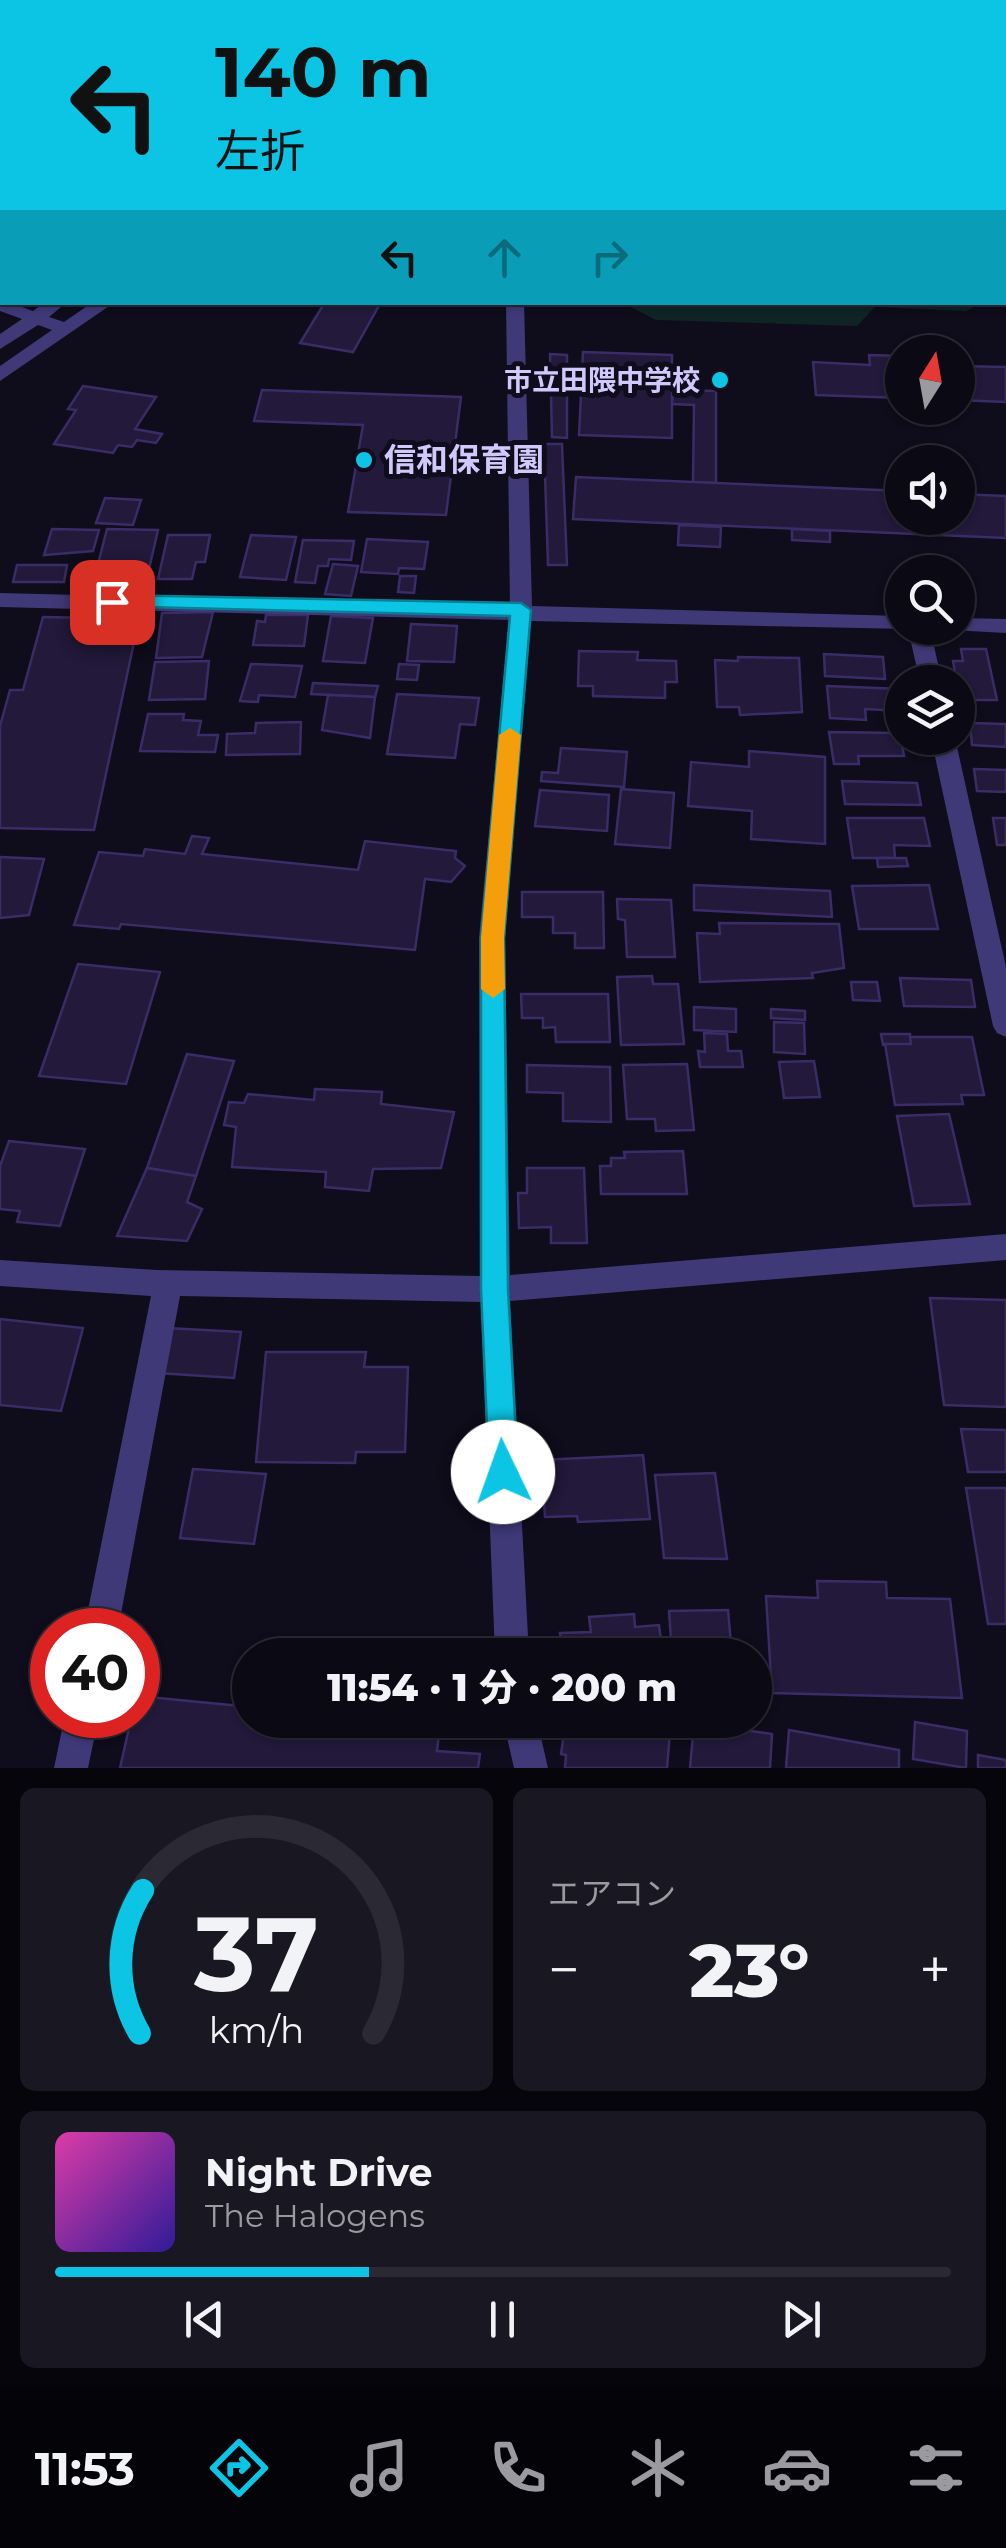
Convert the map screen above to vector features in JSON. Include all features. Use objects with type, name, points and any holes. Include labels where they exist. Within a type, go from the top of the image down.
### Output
[{"type":"street","points":[[0,305],[66,329]]},
{"type":"street","points":[[0,343],[54,305]]},
{"type":"street","points":[[0,375],[102,305]]},
{"type":"street","points":[[511,1638],[494,1289],[492,938],[521,610],[514,305]]},
{"type":"street","points":[[0,600],[885,621]]},
{"type":"street","points":[[975,625],[1006,626]]},
{"type":"street","points":[[947,755],[1006,1026]]},
{"type":"street","points":[[0,1273],[168,1283],[494,1289],[1006,1248]]},
{"type":"street","points":[[105,1608],[168,1283]]},
{"type":"street","points":[[71,1768],[77,1738]]},
{"type":"street","points":[[524,1738],[531,1768]]},
{"type":"green space","points":[[627,305],[977,305],[966,311],[875,307],[857,326],[656,320]]},
{"type":"building","points":[[323,305],[379,305],[353,352],[300,343]]},
{"type":"building","points":[[583,352],[672,355],[672,438],[579,435]]},
{"type":"building","points":[[550,354],[567,355],[567,438],[552,437]]},
{"type":"building","points":[[869,355],[885,355],[885,397],[816,395],[813,362],[870,365]]},
{"type":"building","points":[[975,366],[1006,367],[1006,402],[975,401]]},
{"type":"building","points":[[83,386],[156,397],[135,429],[162,434],[156,443],[137,440],[132,447],[118,445],[113,453],[54,444],[76,410],[68,409]]},
{"type":"building","points":[[262,390],[461,397],[446,515],[348,512],[363,425],[254,421]]},
{"type":"building","points":[[673,390],[716,391],[716,483],[693,482],[694,405],[672,404]]},
{"type":"building","points":[[544,444],[562,444],[567,565],[548,565]]},
{"type":"building","points":[[576,477],[885,490],[885,533],[573,519]]},
{"type":"building","points":[[975,495],[1006,496],[1006,538],[938,535],[975,535]]},
{"type":"building","points":[[105,498],[141,500],[133,525],[96,523]]},
{"type":"building","points":[[679,525],[721,527],[720,547],[678,545]]},
{"type":"building","points":[[52,529],[99,530],[93,551],[44,555]]},
{"type":"building","points":[[107,529],[158,530],[149,569],[97,568]]},
{"type":"building","points":[[792,529],[830,531],[830,542],[792,540]]},
{"type":"building","points":[[168,535],[210,535],[205,562],[196,562],[192,579],[158,579]]},
{"type":"building","points":[[251,535],[296,537],[286,580],[240,577]]},
{"type":"building","points":[[367,539],[428,542],[424,569],[399,568],[398,574],[361,572]]},
{"type":"building","points":[[303,540],[354,541],[351,560],[329,559],[328,566],[318,566],[315,583],[295,582]]},
{"type":"building","points":[[333,564],[358,566],[351,596],[325,594]]},
{"type":"building","points":[[17,565],[67,565],[64,582],[13,582]]},
{"type":"building","points":[[400,576],[416,576],[414,593],[398,592]]},
{"type":"building","points":[[213,612],[202,657],[156,658],[162,613]]},
{"type":"building","points":[[266,615],[308,615],[304,646],[253,645],[257,621],[265,622]]},
{"type":"building","points":[[331,616],[373,618],[365,663],[323,661]]},
{"type":"building","points":[[43,617],[139,619],[94,830],[0,828],[0,726],[10,690],[23,690]]},
{"type":"building","points":[[411,624],[457,626],[454,662],[407,661]]},
{"type":"building","points":[[961,649],[986,649],[997,700],[975,700],[975,665],[954,665],[953,661],[963,661]]},
{"type":"building","points":[[579,651],[638,652],[637,660],[676,661],[677,682],[665,682],[665,698],[593,696],[593,686],[578,686]]},
{"type":"building","points":[[824,654],[883,657],[885,679],[825,676]]},
{"type":"building","points":[[738,657],[799,658],[802,712],[740,715],[739,707],[717,707],[715,660],[738,661]]},
{"type":"building","points":[[209,661],[205,699],[149,700],[155,662]]},
{"type":"building","points":[[251,664],[302,666],[295,697],[259,695],[258,702],[240,701]]},
{"type":"building","points":[[399,664],[419,665],[417,680],[397,679]]},
{"type":"building","points":[[313,683],[378,686],[375,697],[311,694]]},
{"type":"building","points":[[827,686],[885,688],[885,710],[865,709],[866,720],[830,718]]},
{"type":"building","points":[[397,694],[479,698],[475,725],[460,724],[455,758],[387,754]]},
{"type":"building","points":[[328,695],[375,697],[370,738],[322,730]]},
{"type":"building","points":[[148,714],[184,714],[183,720],[201,721],[198,735],[218,735],[215,752],[140,751]]},
{"type":"building","points":[[301,722],[300,754],[226,755],[227,734],[255,733],[256,723]]},
{"type":"building","points":[[975,723],[1006,724],[1006,747],[975,745]]},
{"type":"building","points":[[829,732],[885,733],[885,755],[904,756],[858,756],[859,764],[834,764]]},
{"type":"building","points":[[561,748],[627,752],[624,787],[541,781],[542,772],[558,773]]},
{"type":"building","points":[[749,751],[825,757],[825,844],[751,839],[752,811],[688,806],[691,762],[749,767]]},
{"type":"building","points":[[974,769],[1006,770],[1006,792],[977,791]]},
{"type":"building","points":[[842,781],[917,783],[921,805],[845,804]]},
{"type":"building","points":[[621,789],[674,793],[670,848],[615,844]]},
{"type":"building","points":[[540,790],[609,795],[607,831],[535,826]]},
{"type":"building","points":[[847,818],[924,818],[930,846],[894,845],[895,858],[853,858]]},
{"type":"building","points":[[993,818],[1006,818],[1006,845],[997,845]]},
{"type":"building","points":[[192,836],[209,838],[202,854],[358,870],[365,841],[456,851],[455,858],[465,866],[451,882],[425,879],[415,950],[121,924],[119,929],[74,925],[99,852],[143,856],[145,849],[185,854]]},
{"type":"building","points":[[0,857],[44,859],[29,915],[0,918]]},
{"type":"building","points":[[877,858],[906,858],[908,866],[878,867]]},
{"type":"building","points":[[694,885],[830,891],[832,917],[694,910]]},
{"type":"building","points":[[929,885],[938,929],[859,929],[852,886]]},
{"type":"building","points":[[522,892],[603,892],[604,948],[575,948],[575,933],[553,933],[553,917],[522,917]]},
{"type":"building","points":[[617,899],[671,900],[675,957],[627,957],[625,920],[618,919]]},
{"type":"building","points":[[719,923],[839,924],[844,968],[812,973],[813,978],[700,982],[697,933],[720,934]]},
{"type":"building","points":[[78,964],[160,972],[126,1084],[39,1076]]},
{"type":"building","points":[[652,976],[653,984],[678,984],[684,1044],[621,1045],[617,977]]},
{"type":"building","points":[[900,978],[971,980],[975,1007],[904,1006]]},
{"type":"building","points":[[851,982],[877,982],[880,1001],[853,1000]]},
{"type":"building","points":[[521,994],[608,994],[610,1042],[556,1042],[555,1027],[543,1028],[543,1018],[522,1018]]},
{"type":"building","points":[[694,1007],[736,1009],[736,1032],[694,1030]]},
{"type":"building","points":[[771,1009],[805,1011],[805,1020],[771,1018]]},
{"type":"building","points":[[774,1022],[804,1023],[805,1054],[774,1052]]},
{"type":"building","points":[[704,1033],[727,1034],[728,1051],[741,1051],[743,1067],[700,1067],[698,1051],[705,1052]]},
{"type":"building","points":[[881,1034],[910,1034],[911,1044],[883,1045]]},
{"type":"building","points":[[910,1037],[972,1037],[984,1095],[961,1095],[963,1104],[895,1105],[885,1044],[911,1044]]},
{"type":"building","points":[[187,1054],[234,1061],[196,1176],[147,1168]]},
{"type":"building","points":[[814,1061],[820,1097],[784,1098],[779,1062]]},
{"type":"building","points":[[687,1064],[694,1130],[656,1131],[655,1119],[627,1119],[623,1065]]},
{"type":"building","points":[[527,1065],[610,1067],[611,1122],[563,1121],[563,1093],[527,1092]]},
{"type":"building","points":[[315,1089],[382,1092],[381,1104],[454,1112],[441,1168],[373,1169],[369,1191],[325,1187],[326,1172],[232,1167],[236,1127],[224,1125],[229,1102],[244,1103],[248,1094],[314,1100]]},
{"type":"building","points":[[949,1114],[970,1204],[914,1206],[897,1116]]},
{"type":"building","points":[[9,1141],[85,1149],[60,1226],[17,1222],[20,1211],[0,1209],[0,1166]]},
{"type":"building","points":[[683,1151],[687,1194],[601,1194],[600,1166],[611,1166],[611,1158],[625,1158],[624,1152]]},
{"type":"building","points":[[147,1168],[196,1176],[187,1202],[202,1209],[187,1241],[117,1236]]},
{"type":"building","points":[[527,1168],[584,1168],[587,1243],[551,1243],[551,1227],[519,1228],[518,1193],[527,1193]]},
{"type":"building","points":[[930,1298],[1006,1300],[1006,1407],[944,1405]]},
{"type":"building","points":[[0,1319],[83,1328],[61,1411],[0,1405]]},
{"type":"building","points":[[167,1328],[241,1332],[234,1378],[158,1373]]},
{"type":"building","points":[[266,1352],[366,1352],[364,1367],[408,1367],[405,1452],[356,1452],[355,1463],[256,1462]]},
{"type":"building","points":[[961,1429],[1006,1430],[1006,1472],[968,1472]]},
{"type":"building","points":[[643,1455],[650,1519],[578,1522],[577,1516],[545,1517],[541,1460]]},
{"type":"building","points":[[193,1469],[266,1474],[254,1544],[180,1538]]},
{"type":"building","points":[[715,1473],[727,1559],[664,1558],[655,1475]]},
{"type":"building","points":[[966,1488],[1006,1488],[1006,1624],[988,1624]]},
{"type":"building","points":[[817,1581],[886,1582],[887,1598],[950,1599],[962,1698],[772,1693],[772,1638],[769,1638],[766,1596],[818,1598]]},
{"type":"building","points":[[728,1610],[730,1638],[671,1638],[669,1611]]},
{"type":"building","points":[[634,1614],[635,1627],[659,1625],[661,1638],[560,1638],[560,1633],[591,1632],[589,1617]]},
{"type":"building","points":[[160,1698],[232,1705],[232,1738],[439,1738],[437,1751],[480,1754],[478,1768],[120,1768],[127,1738],[160,1738]]},
{"type":"building","points":[[915,1722],[967,1731],[966,1768],[913,1759]]},
{"type":"building","points":[[789,1730],[899,1750],[899,1768],[786,1768]]},
{"type":"building","points":[[563,1738],[670,1738],[667,1768],[565,1768],[566,1755],[561,1754]]},
{"type":"building","points":[[693,1738],[772,1738],[770,1768],[690,1768]]},
{"type":"building","points":[[978,1755],[1006,1760],[1006,1768],[978,1768]]},
{"type":"slow traffic","points":[[493,989],[492,938],[510,735]]},
{"type":"place","name":"市立田隈中学校","points":[[720,380]]},
{"type":"place","name":"信和保育園","points":[[364,460]]},
{"type":"route","points":[[112,602],[521,610],[492,938],[494,1289],[503,1472]]}]
